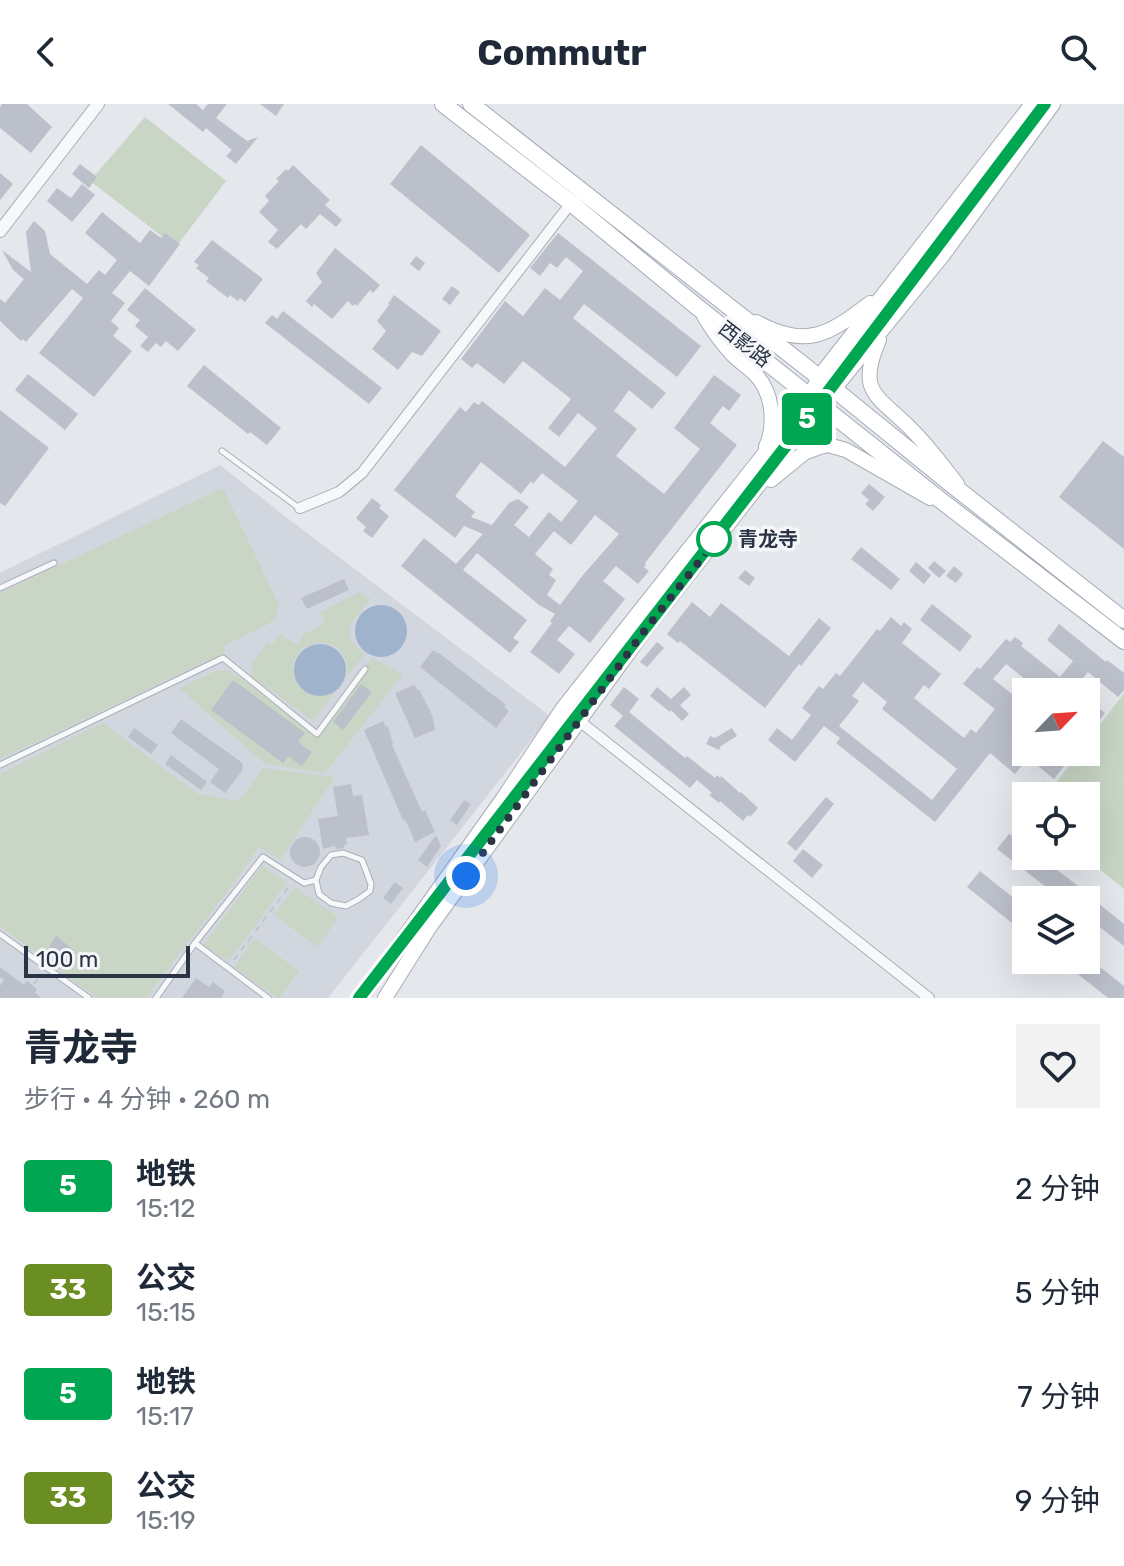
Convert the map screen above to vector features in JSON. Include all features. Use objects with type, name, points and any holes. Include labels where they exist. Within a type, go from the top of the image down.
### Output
[{"type":"main road","name":"西影路","points":[[443,104],[958,514],[1124,641]]},
{"type":"main road","name":"西影路","points":[[471,104],[1124,620]]},
{"type":"main road","points":[[385,998],[429,928],[578,721],[739,511],[816,400],[819,377],[1032,104]]},
{"type":"main road","points":[[361,998],[502,800],[563,708],[760,458],[816,400],[834,389],[943,255],[1053,104]]},
{"type":"main road","points":[[734,310],[783,334],[816,335],[840,326],[887,291]]},
{"type":"main road","points":[[696,306],[724,345],[755,374],[765,388],[771,429],[760,458]]},
{"type":"main road","points":[[887,324],[871,366],[870,379],[874,393],[919,436],[970,500]]},
{"type":"main road","points":[[739,511],[797,458],[812,449],[828,445],[846,450],[958,514]]},
{"type":"street","points":[[0,231],[98,104]]},
{"type":"street","points":[[300,508],[339,492],[362,473],[571,203]]},
{"type":"street","points":[[563,708],[929,998]]},
{"type":"lane","points":[[222,451],[300,508]]},
{"type":"lane","points":[[0,588],[54,563]]},
{"type":"lane","points":[[0,765],[223,658],[317,734],[365,669]]},
{"type":"lane","points":[[343,853],[362,860],[371,884],[370,891],[346,906],[331,903],[319,894],[316,880],[321,867],[331,855],[343,853]]},
{"type":"lane","points":[[156,998],[263,857],[304,883],[316,880]]},
{"type":"lane","points":[[0,934],[89,998]]},
{"type":"lane","points":[[195,943],[268,998]]},
{"type":"path","points":[[228,967],[295,877]]},
{"type":"path","points":[[34,984],[46,967]]},
{"type":"shaded area","points":[[220,465],[550,716],[328,998],[0,998],[0,573]]},
{"type":"green space","points":[[145,117],[226,181],[176,247],[90,181]]},
{"type":"green space","points":[[223,488],[279,605],[275,618],[223,646],[226,652],[0,759],[0,593]]},
{"type":"green space","points":[[359,592],[371,599],[350,624],[350,640],[365,654],[347,676],[346,661],[339,650],[330,644],[308,646],[299,652],[294,662],[295,677],[304,691],[319,696],[334,693],[313,721],[250,675],[254,669],[250,666],[268,642],[272,645],[280,634],[298,643],[304,634],[325,624],[320,612]]},
{"type":"green space","points":[[372,658],[403,674],[322,773],[265,764],[179,688],[218,670],[230,671],[314,732]]},
{"type":"green space","points":[[1124,693],[1124,889],[1100,870],[1100,782],[1056,782],[1068,766],[1100,766],[1100,725]]},
{"type":"green space","points":[[103,723],[198,794],[239,801],[263,768],[335,777],[280,860],[259,847],[146,998],[97,998],[0,926],[0,774]]},
{"type":"green space","points":[[262,866],[287,882],[229,961],[203,945]]},
{"type":"green space","points":[[295,887],[338,917],[318,947],[274,915]]},
{"type":"green space","points":[[254,938],[299,971],[280,998],[234,967]]},
{"type":"water","points":[[381,605],[399,613],[407,631],[399,649],[381,657],[363,649],[355,631],[363,613]]},
{"type":"water","points":[[320,644],[338,652],[346,670],[338,688],[320,696],[302,688],[294,670],[302,652]]},
{"type":"building","points":[[2,104],[27,104],[52,127],[31,153],[0,128]]},
{"type":"building","points":[[168,104],[196,104],[203,110],[208,104],[227,104],[216,118],[247,141],[258,137],[236,164],[226,156],[232,150],[206,128],[203,132]]},
{"type":"building","points":[[260,104],[284,104],[276,116]]},
{"type":"building","points":[[421,145],[530,235],[499,273],[390,184]]},
{"type":"building","points":[[80,164],[97,177],[89,188],[72,174]]},
{"type":"building","points":[[293,165],[330,200],[325,205],[342,220],[336,227],[320,214],[306,229],[301,224],[277,249],[268,242],[278,230],[259,212],[269,201],[265,196],[279,181],[276,179]]},
{"type":"building","points":[[0,173],[13,184],[0,200]]},
{"type":"building","points":[[82,184],[95,195],[72,222],[47,201],[57,188],[71,198]]},
{"type":"building","points":[[102,212],[140,243],[150,230],[161,238],[165,233],[180,244],[149,286],[130,271],[112,293],[125,303],[111,321],[119,328],[113,336],[132,351],[94,397],[39,353],[83,298],[72,289],[26,342],[21,341],[0,321],[0,299],[5,303],[24,279],[13,270],[2,250],[31,272],[26,232],[34,221],[45,231],[50,254],[87,284],[99,270],[105,275],[117,260],[85,233]]},
{"type":"building","points":[[558,233],[701,346],[677,377],[584,304],[573,318],[666,393],[652,409],[629,390],[614,411],[637,429],[616,456],[664,494],[700,449],[674,428],[714,375],[741,395],[729,411],[723,406],[710,423],[737,445],[645,563],[644,567],[649,571],[638,584],[616,566],[603,581],[625,599],[590,643],[569,626],[557,640],[575,654],[559,674],[530,652],[552,623],[550,621],[555,614],[539,605],[477,553],[463,570],[527,620],[513,638],[519,642],[510,653],[401,566],[424,538],[456,564],[483,534],[464,526],[455,538],[394,490],[460,407],[466,412],[474,402],[479,405],[482,401],[565,467],[597,428],[578,413],[559,437],[548,428],[571,399],[523,361],[504,384],[477,363],[472,368],[461,359],[505,301],[523,316],[545,288],[560,300],[583,271],[566,257],[557,268],[550,263],[540,276],[530,268]],"holes":[[[481,462],[521,494],[542,473],[578,501],[561,522],[549,512],[529,537],[514,525],[529,507],[518,499],[509,503],[492,525],[471,517],[475,512],[455,496]],[[595,515],[619,534],[560,605],[547,595],[556,580],[549,575],[553,569],[535,554],[554,531],[571,545]]]},
{"type":"building","points":[[212,240],[263,279],[245,302],[230,295],[228,298],[206,281],[209,278],[196,268],[199,265],[194,262]]},
{"type":"building","points":[[335,248],[380,285],[373,293],[370,290],[357,306],[348,301],[332,319],[306,301],[322,282],[316,273]]},
{"type":"building","points":[[416,256],[425,263],[419,271],[410,264]]},
{"type":"building","points":[[452,286],[460,292],[450,305],[442,299]]},
{"type":"building","points":[[145,288],[196,330],[178,351],[166,341],[161,347],[156,343],[148,352],[140,346],[148,337],[135,326],[140,320],[127,310]]},
{"type":"building","points":[[394,295],[441,331],[422,356],[412,352],[398,370],[372,349],[386,331],[377,321]]},
{"type":"building","points":[[283,311],[382,388],[369,404],[265,323],[272,315],[277,319]]},
{"type":"building","points":[[204,365],[281,428],[267,445],[250,432],[248,434],[187,386]]},
{"type":"building","points":[[28,374],[78,414],[65,430],[15,390]]},
{"type":"building","points":[[0,410],[49,448],[5,506],[0,503]]},
{"type":"building","points":[[1103,441],[1124,457],[1124,549],[1059,497]]},
{"type":"building","points":[[869,484],[885,497],[873,511],[865,504],[869,500],[861,493]]},
{"type":"building","points":[[372,498],[389,516],[372,538],[363,531],[366,527],[356,518]]},
{"type":"building","points":[[861,547],[900,579],[891,590],[851,559]]},
{"type":"building","points":[[934,561],[946,571],[939,578],[928,568]]},
{"type":"building","points":[[916,562],[931,575],[924,584],[909,571]]},
{"type":"building","points":[[954,566],[963,574],[956,583],[946,576]]},
{"type":"building","points":[[745,570],[755,578],[749,586],[738,578]]},
{"type":"building","points":[[344,579],[349,590],[307,609],[301,598]]},
{"type":"building","points":[[692,602],[710,617],[721,603],[789,656],[819,618],[831,628],[765,708],[667,634]]},
{"type":"building","points":[[932,604],[972,636],[960,652],[920,620]]},
{"type":"building","points":[[891,617],[901,626],[904,622],[912,629],[902,643],[941,674],[929,689],[924,685],[914,698],[964,738],[971,729],[976,733],[995,709],[963,684],[1006,639],[1010,642],[1015,637],[1023,643],[1021,646],[1060,677],[1073,661],[1047,640],[1059,624],[1124,673],[1124,690],[1118,697],[1100,682],[1100,678],[1088,672],[1083,678],[1024,678],[1006,664],[993,679],[1012,694],[1012,766],[1022,766],[1015,774],[990,753],[935,822],[836,743],[840,738],[824,726],[795,762],[768,740],[777,728],[792,740],[811,715],[802,708],[819,686],[823,689],[836,673],[840,676],[877,629],[880,631]],"holes":[[[863,682],[887,702],[882,709],[957,769],[932,800],[839,726],[859,701],[852,696]]]},
{"type":"building","points":[[657,642],[664,648],[647,667],[640,662]]},
{"type":"building","points":[[433,650],[506,705],[504,707],[509,711],[496,728],[420,667]]},
{"type":"building","points":[[233,680],[305,733],[298,742],[312,752],[302,766],[288,756],[283,763],[211,710]]},
{"type":"building","points":[[361,684],[372,692],[343,730],[333,722]]},
{"type":"building","points":[[415,685],[432,715],[435,730],[415,738],[395,693]]},
{"type":"building","points":[[624,687],[639,699],[629,712],[685,758],[687,756],[715,778],[721,776],[741,792],[758,808],[750,817],[748,815],[743,821],[709,795],[712,793],[697,780],[690,788],[614,726],[623,716],[610,705]]},
{"type":"building","points":[[657,687],[671,699],[684,687],[691,695],[680,705],[689,714],[682,721],[650,696]]},
{"type":"building","points":[[181,719],[243,765],[242,771],[225,793],[210,782],[219,769],[171,733]]},
{"type":"building","points":[[383,721],[388,726],[392,745],[422,812],[425,810],[435,832],[415,842],[364,730]]},
{"type":"building","points":[[134,728],[158,745],[151,754],[128,737]]},
{"type":"building","points":[[732,728],[737,736],[719,750],[706,744],[710,736],[715,738]]},
{"type":"building","points":[[171,755],[207,782],[201,790],[165,764]]},
{"type":"building","points":[[1038,766],[1064,766],[1054,779]]},
{"type":"building","points":[[351,784],[353,796],[362,795],[369,835],[346,838],[344,848],[336,849],[335,846],[323,849],[318,819],[338,816],[333,787]]},
{"type":"building","points":[[826,797],[834,804],[796,851],[787,843]]},
{"type":"building","points":[[464,800],[471,804],[457,825],[450,820]]},
{"type":"building","points":[[1009,834],[1012,836],[1012,861],[997,849]]},
{"type":"building","points":[[436,835],[441,846],[427,867],[418,860]]},
{"type":"building","points":[[305,837],[316,841],[320,852],[316,863],[305,867],[294,863],[290,852],[294,841]]},
{"type":"building","points":[[803,849],[823,865],[812,878],[793,861]]},
{"type":"building","points":[[1024,870],[1057,870],[1078,886],[1045,886]]},
{"type":"building","points":[[980,871],[1012,897],[1012,923],[967,887]]},
{"type":"building","points":[[395,882],[403,888],[391,904],[383,898]]},
{"type":"building","points":[[1100,905],[1124,924],[1124,946],[1100,927]]},
{"type":"building","points":[[56,936],[74,950],[75,954],[68,964],[49,947]]},
{"type":"building","points":[[0,967],[24,985],[27,981],[42,998],[0,998],[0,986],[4,980],[0,977]]},
{"type":"building","points":[[1100,967],[1124,986],[1124,998],[1108,998],[1078,974],[1100,974]]},
{"type":"building","points":[[196,978],[209,987],[213,982],[225,991],[221,998],[182,998]]},
{"type":"metro line","name":"5","points":[[359,998],[830,389],[1045,104]]},
{"type":"place","name":"青龙寺","points":[[714,539]]},
{"type":"route","points":[[466,876],[645,630],[717,539],[714,539]]}]
